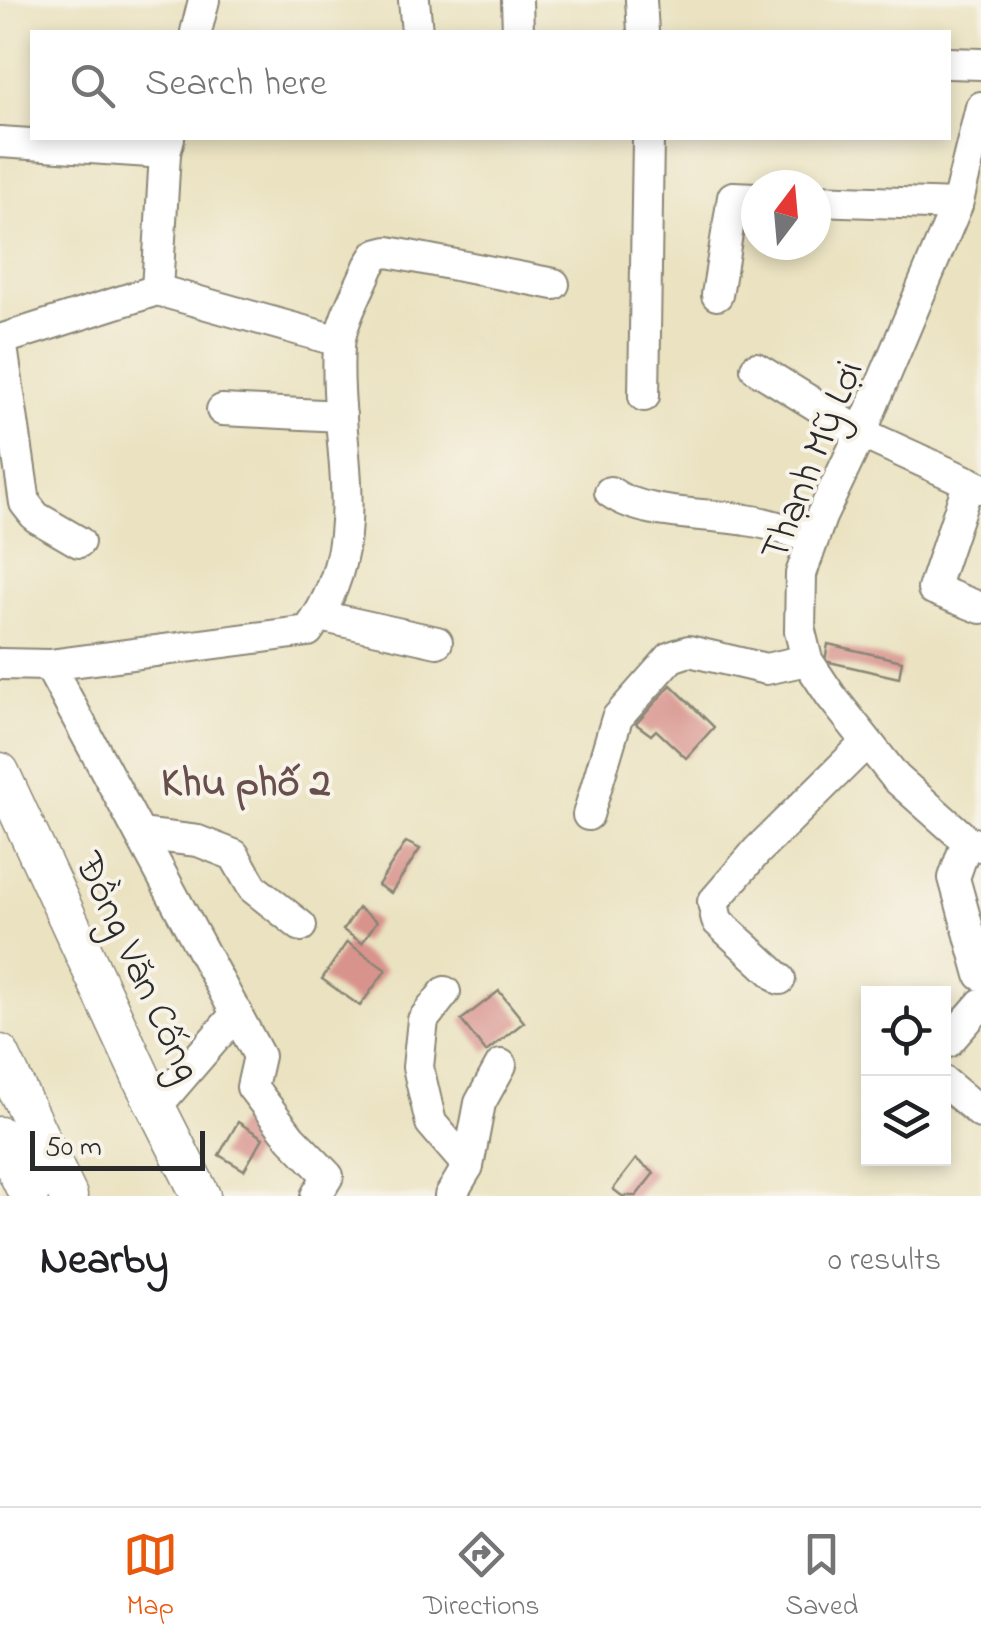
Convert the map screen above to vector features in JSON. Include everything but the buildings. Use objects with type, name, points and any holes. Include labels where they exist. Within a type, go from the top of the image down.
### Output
[{"type":"main road","name":"Đồng Văn Cống","points":[[0,772],[201,1196]]},
{"type":"main road","name":"Đồng Văn Cống","points":[[0,825],[175,1196]]},
{"type":"main road","points":[[0,1054],[10,1101],[68,1196]]},
{"type":"main road","points":[[0,1136],[29,1196]]},
{"type":"street","points":[[196,30],[204,0]]},
{"type":"street","points":[[414,0],[417,30]]},
{"type":"street","points":[[517,0],[518,30]]},
{"type":"street","points":[[641,0],[643,30]]},
{"type":"street","points":[[951,63],[981,64]]},
{"type":"street","name":"Thạnh Mỹ Lợi","points":[[974,844],[896,778],[830,696],[807,660],[800,631],[800,574],[957,205],[981,107]]},
{"type":"street","points":[[644,396],[648,140]]},
{"type":"street","points":[[0,142],[167,145],[157,290]]},
{"type":"street","points":[[718,295],[734,197],[741,197]]},
{"type":"street","points":[[831,201],[957,205]]},
{"type":"street","points":[[0,664],[49,665],[308,631],[332,594],[349,518],[339,341],[376,255],[388,252],[554,284]]},
{"type":"street","points":[[79,542],[36,517],[25,502],[0,340],[157,290],[339,341]]},
{"type":"street","points":[[756,368],[861,434],[975,485],[933,589],[981,608]]},
{"type":"street","points":[[222,410],[341,416]]},
{"type":"street","points":[[610,492],[646,506],[764,523],[813,539]]},
{"type":"street","points":[[320,616],[437,642]]},
{"type":"street","points":[[588,816],[616,718],[671,657],[689,651],[766,669],[807,660]]},
{"type":"street","points":[[49,665],[259,1056],[252,1088],[328,1176],[316,1196]]},
{"type":"street","points":[[780,978],[717,922],[713,902],[757,851],[867,742]]},
{"type":"street","points":[[140,834],[198,841],[234,855],[253,888],[301,926]]},
{"type":"street","points":[[974,844],[954,878],[981,975]]},
{"type":"street","points":[[445,992],[423,1020],[418,1067],[431,1123],[468,1166]]},
{"type":"street","points":[[951,1039],[981,1004]]},
{"type":"street","points":[[156,1107],[237,1013]]},
{"type":"street","points":[[450,1196],[468,1166],[480,1103],[501,1065]]},
{"type":"street","points":[[951,1088],[981,1113]]},
{"type":"district","name":"Khu phố 2","points":[[246,780]]}]
